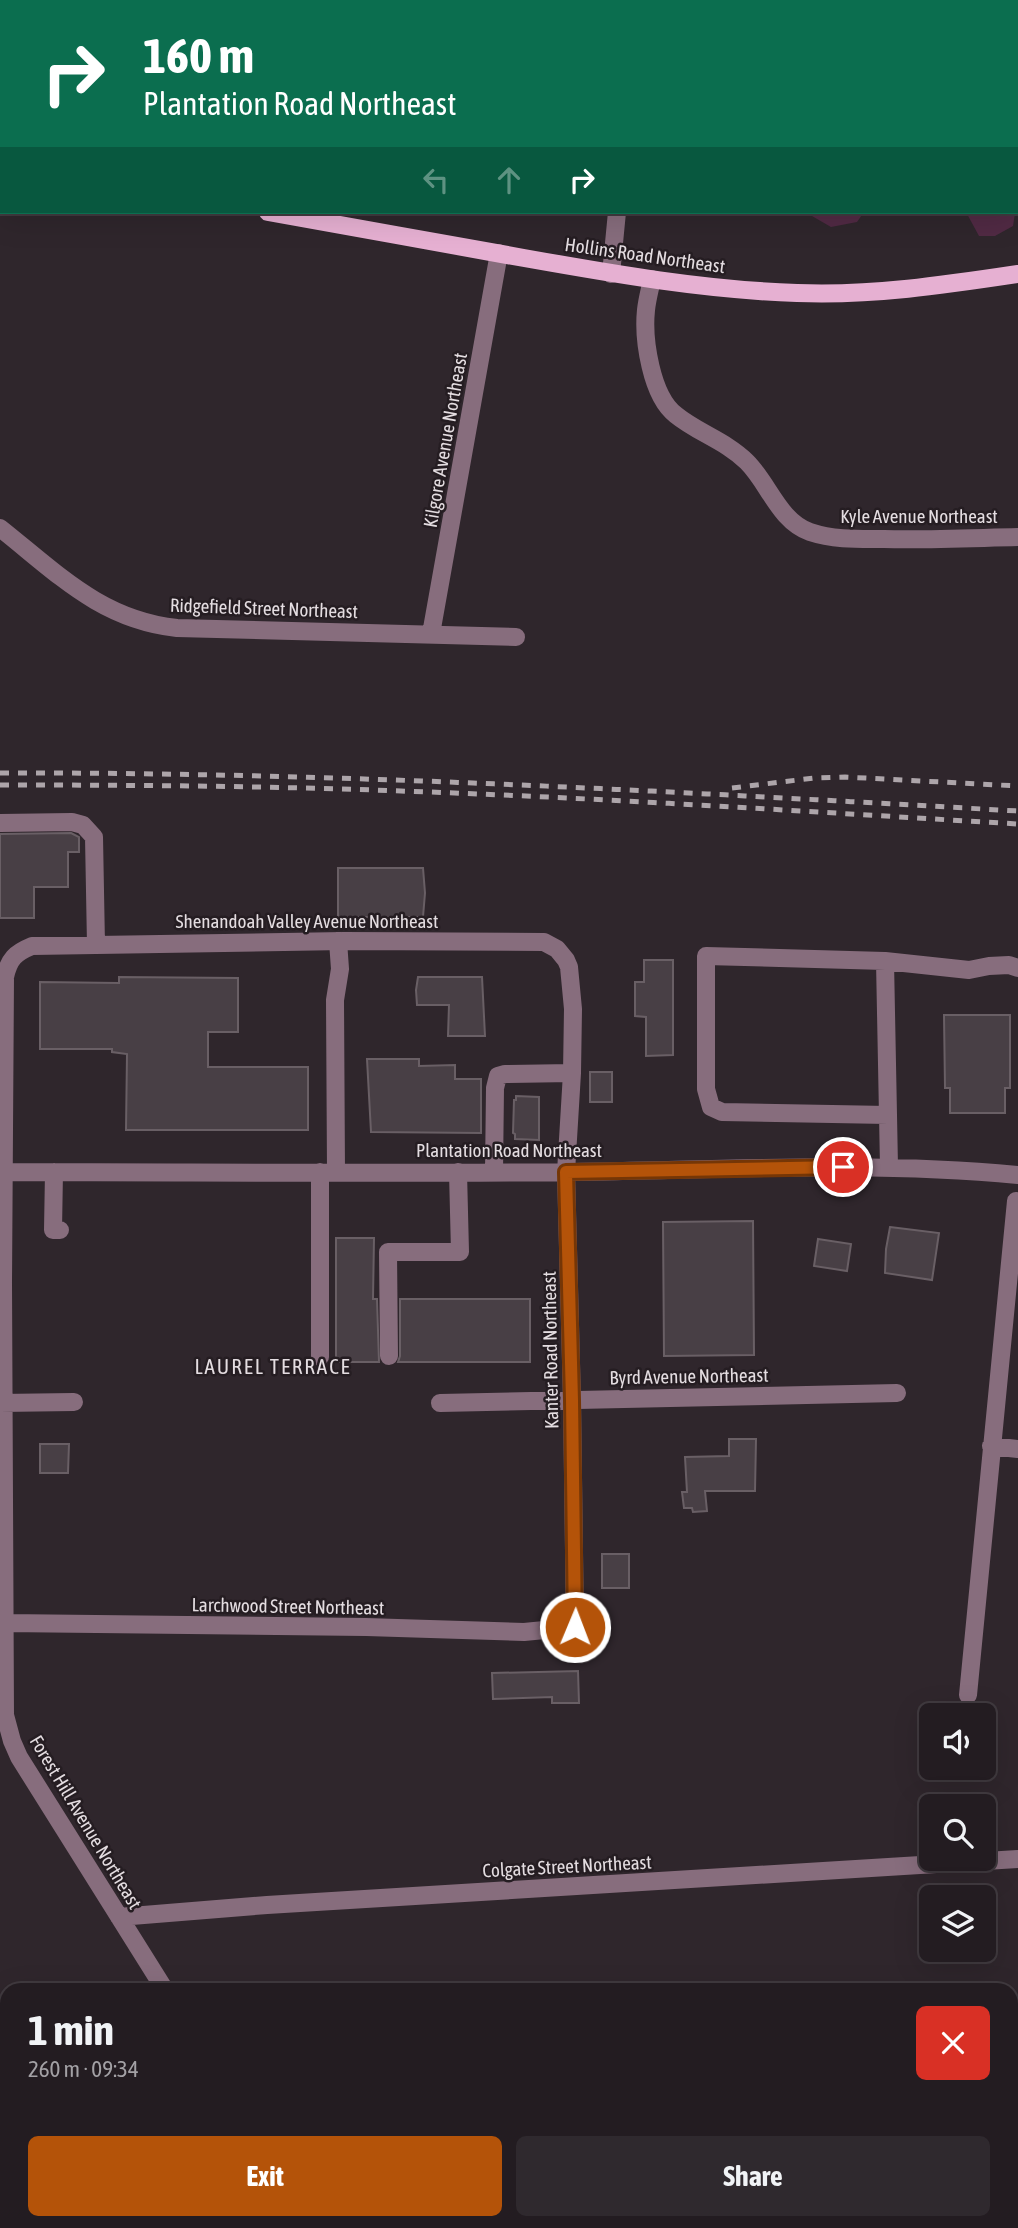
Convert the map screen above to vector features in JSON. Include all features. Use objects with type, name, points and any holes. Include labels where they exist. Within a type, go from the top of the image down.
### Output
[{"type":"main road","name":"Hollins Road Northeast","points":[[279,214],[611,274],[720,288],[836,293],[932,287],[1018,274]]},
{"type":"street","points":[[611,274],[617,214]]},
{"type":"street","name":"Kilgore Avenue Northeast","points":[[431,634],[499,253]]},
{"type":"street","name":"Kyle Avenue Northeast","points":[[652,279],[646,310],[645,337],[650,363],[665,403],[675,415],[720,440],[746,461],[761,477],[785,515],[798,528],[838,538],[913,540],[1018,537]]},
{"type":"street","name":"Ridgefield Street Northeast","points":[[0,528],[81,592],[132,620],[154,626],[516,637]]},
{"type":"street","points":[[0,823],[72,822],[83,825],[94,837],[96,945]]},
{"type":"street","points":[[320,1357],[335,1000],[340,969],[338,941]]},
{"type":"street","name":"Shenandoah Valley Avenue Northeast","points":[[0,950],[20,951],[32,946],[338,941],[544,943],[557,949],[569,967],[573,1009],[572,1073]]},
{"type":"street","name":"Forest Hill Avenue Northeast","points":[[20,951],[11,958],[5,977],[2,1623],[5,1715],[19,1757],[161,1983]]},
{"type":"street","points":[[888,1115],[722,1112],[710,1107],[706,1089],[706,956],[885,961],[969,970],[1009,965],[1018,968]]},
{"type":"street","points":[[885,961],[889,1167]]},
{"type":"street","points":[[494,1172],[495,1088],[498,1076],[572,1073]]},
{"type":"street","name":"Kanter Road Northeast","points":[[572,1073],[566,1172],[575,1627]]},
{"type":"street","name":"Plantation Road Northeast","points":[[3,1172],[566,1172],[889,1167],[1018,1175]]},
{"type":"street","points":[[54,1172],[53,1230],[60,1230]]},
{"type":"street","points":[[388,1356],[388,1252],[460,1252],[458,1172]]},
{"type":"street","points":[[968,1695],[1016,1201]]},
{"type":"street","name":"Byrd Avenue Northeast","points":[[440,1403],[897,1393]]},
{"type":"street","points":[[3,1402],[74,1402]]},
{"type":"street","points":[[991,1446],[1018,1449]]},
{"type":"street","name":"Larchwood Street Northeast","points":[[2,1623],[366,1627],[524,1632],[575,1627]]},
{"type":"street","name":"Colgate Street Northeast","points":[[119,1917],[267,1905],[1018,1859]]},
{"type":"shaded area","points":[[808,214],[863,214],[857,222],[831,227]]},
{"type":"shaded area","points":[[967,214],[1015,214],[1013,226],[995,236],[979,236]]},
{"type":"building","points":[[71,833],[79,837],[79,852],[68,852],[68,887],[34,887],[34,918],[0,918],[0,834]]},
{"type":"building","points":[[338,868],[423,868],[423,917],[338,917]]},
{"type":"building","points":[[644,960],[673,960],[673,1055],[646,1056],[646,1017],[635,1016],[635,982],[644,982]]},
{"type":"building","points":[[119,977],[238,978],[238,1032],[208,1032],[208,1067],[308,1067],[308,1130],[126,1130],[127,1054],[112,1052],[112,1049],[40,1049],[40,982],[119,983]]},
{"type":"building","points":[[418,977],[482,977],[485,1036],[448,1036],[449,1005],[417,1005]]},
{"type":"building","points":[[944,1015],[1010,1015],[1010,1088],[1005,1088],[1005,1113],[950,1113],[950,1088],[945,1088]]},
{"type":"building","points":[[367,1059],[419,1059],[419,1066],[455,1065],[455,1079],[481,1079],[481,1133],[371,1132]]},
{"type":"building","points":[[590,1072],[612,1072],[612,1102],[590,1102]]},
{"type":"building","points":[[516,1096],[539,1097],[539,1140],[515,1139],[513,1133]]},
{"type":"building","points":[[753,1221],[754,1355],[664,1356],[663,1222]]},
{"type":"building","points":[[890,1227],[939,1233],[932,1280],[885,1273]]},
{"type":"building","points":[[336,1238],[374,1238],[373,1299],[377,1299],[379,1362],[336,1362]]},
{"type":"building","points":[[818,1239],[851,1244],[847,1271],[814,1266]]},
{"type":"building","points":[[400,1299],[530,1299],[530,1362],[398,1362]]},
{"type":"building","points":[[729,1439],[756,1439],[755,1491],[705,1491],[707,1511],[693,1512],[692,1508],[684,1508],[682,1492],[687,1492],[685,1457],[729,1456]]},
{"type":"building","points":[[40,1444],[69,1444],[68,1473],[40,1473]]},
{"type":"building","points":[[602,1554],[629,1554],[629,1588],[602,1588]]},
{"type":"building","points":[[578,1671],[579,1703],[552,1703],[552,1697],[493,1699],[492,1673]]},
{"type":"railway","points":[[0,773],[382,780],[637,790],[1018,811]]},
{"type":"railway","points":[[732,788],[845,777],[1018,786]]},
{"type":"railway","points":[[0,785],[351,789],[1018,824]]},
{"type":"district","name":"LAUREL TERRACE","points":[[273,1366]]},
{"type":"route","points":[[575,1627],[566,1172],[843,1167]]}]
